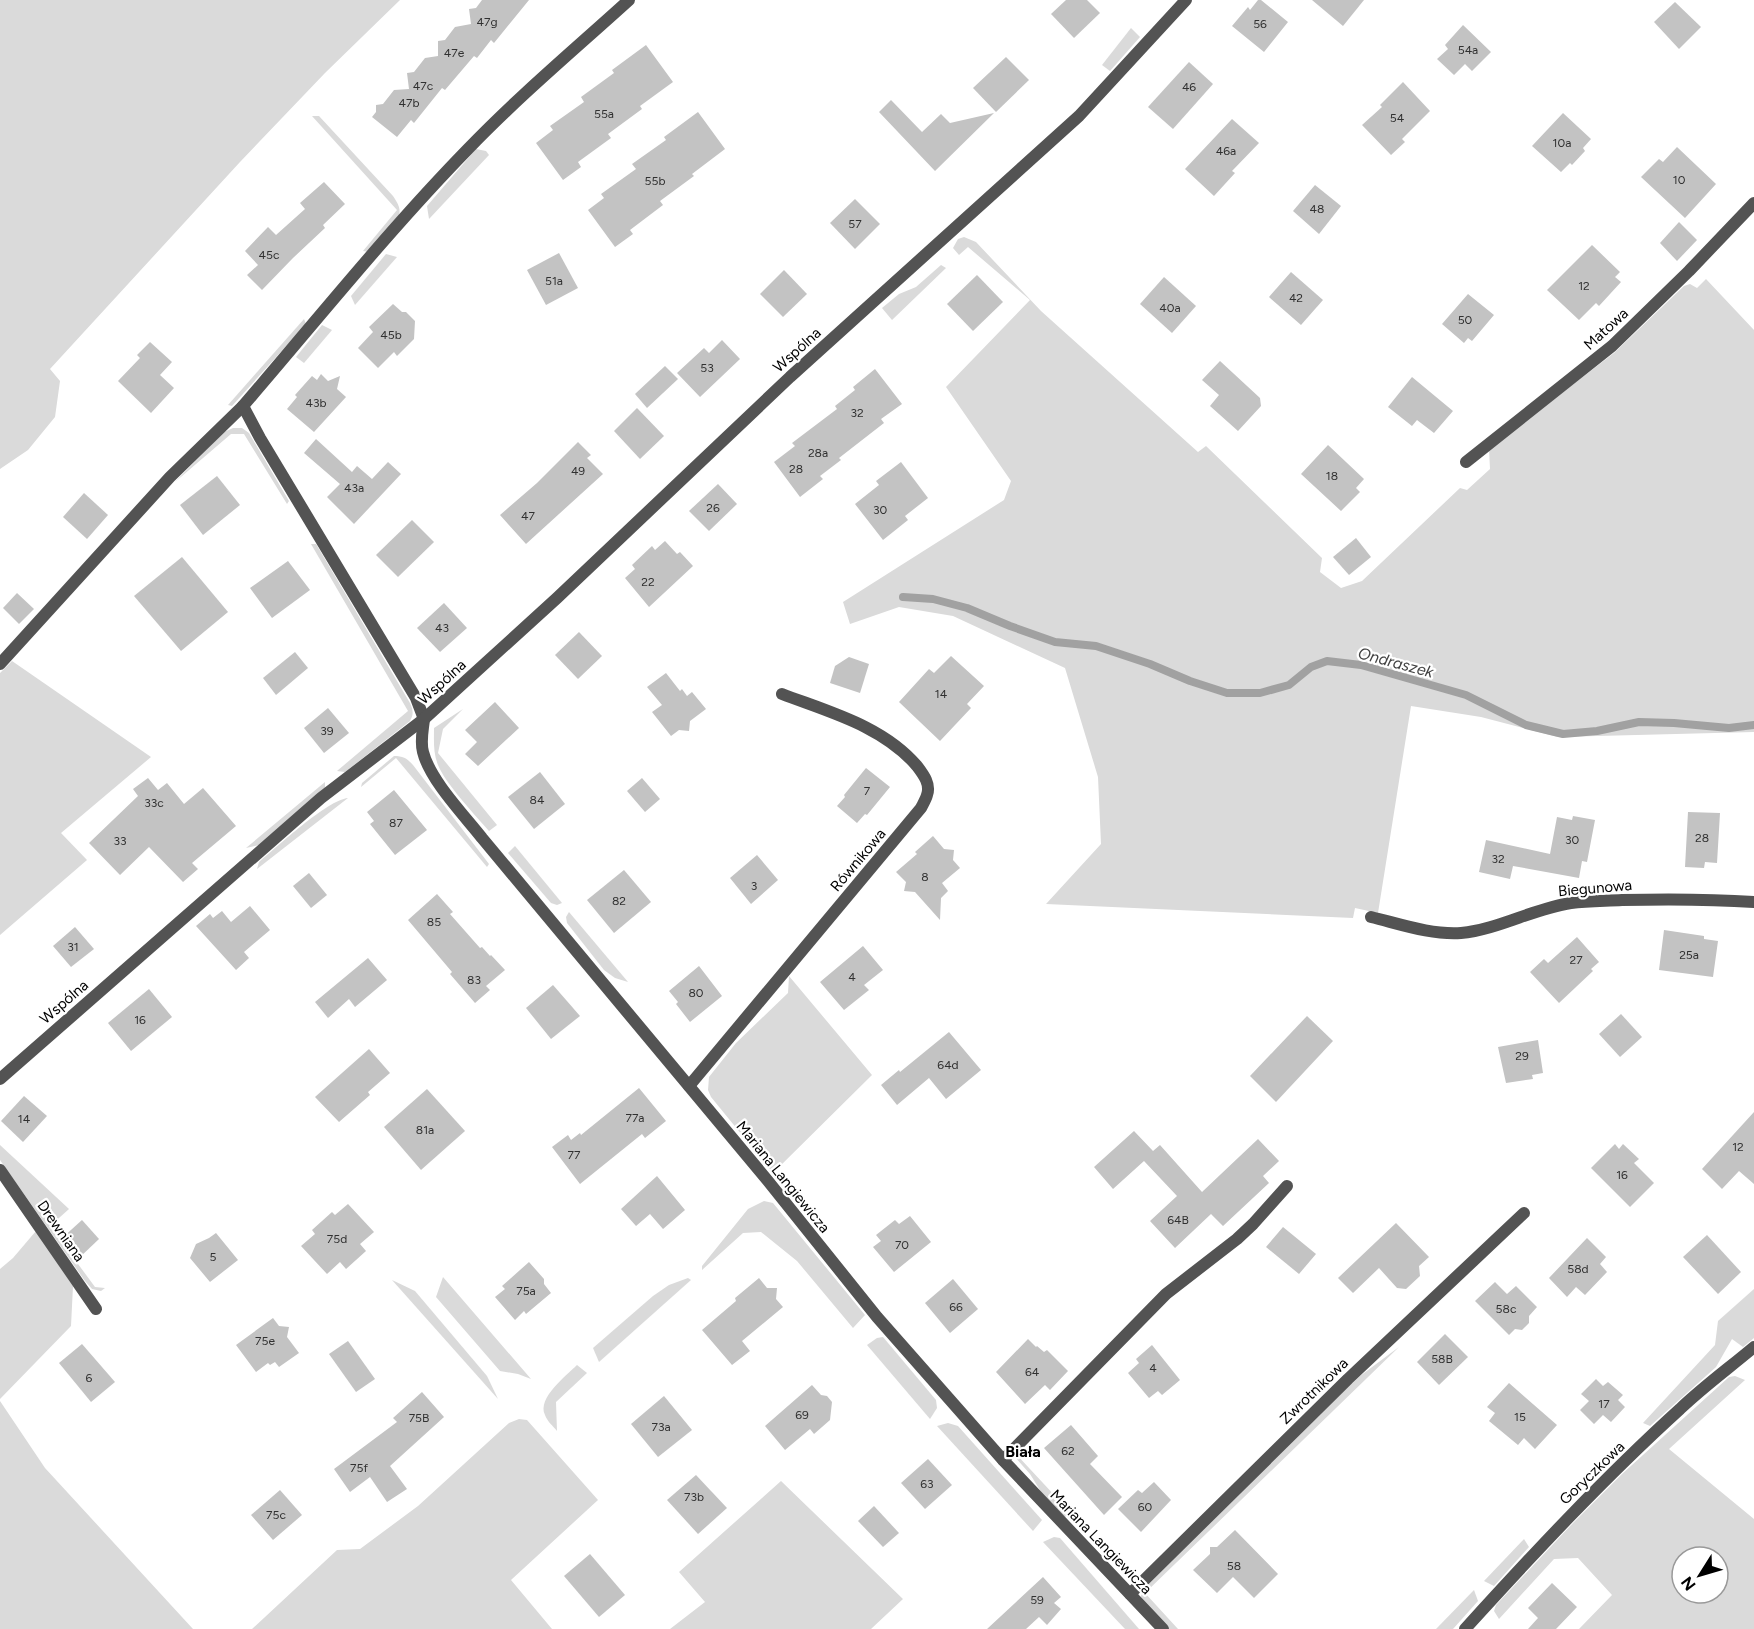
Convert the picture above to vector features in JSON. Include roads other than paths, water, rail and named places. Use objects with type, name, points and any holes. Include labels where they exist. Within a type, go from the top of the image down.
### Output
[{"type":"street","points":[[0,664],[170,477],[243,406],[415,204],[503,114],[629,0]]},
{"type":"street","name":"Wspólna","points":[[0,1079],[321,798],[424,719],[790,377],[1079,116],[1186,0]]},
{"type":"street","name":"Matowa","points":[[1466,462],[1612,346],[1754,203]]},
{"type":"street","name":"Wspólna","points":[[243,406],[416,698],[424,719]]},
{"type":"street","name":"Równikowa","points":[[689,1086],[921,808],[928,794],[927,782],[922,773],[910,758],[890,741],[867,728],[782,694]]},
{"type":"street","name":"Mariana Langiewicza","points":[[424,719],[421,738],[422,752],[430,770],[445,791],[768,1181],[877,1317],[1003,1460],[1163,1629]]},
{"type":"street","name":"Biegunowa","points":[[1371,917],[1427,930],[1462,933],[1571,903],[1658,899],[1754,902]]},
{"type":"street","name":"Drewniana","points":[[0,1170],[96,1309]]},
{"type":"street","points":[[1003,1460],[1166,1294],[1237,1239],[1287,1186]]},
{"type":"street","name":"Zwrotnikowa","points":[[1130,1594],[1347,1379],[1524,1213]]},
{"type":"street","name":"Goryczkowa","points":[[1465,1629],[1569,1517],[1681,1408],[1752,1349]]},
{"type":"waterway","name":"Ondraszek","points":[[903,597],[933,599],[967,608],[1055,642],[1096,646],[1227,693],[1260,693],[1289,685],[1311,667],[1327,661],[1361,665],[1466,695],[1526,725],[1563,734],[1597,731],[1639,722],[1729,728],[1754,725]]},
{"type":"district","name":"Biała","points":[[1023,1451]]}]
